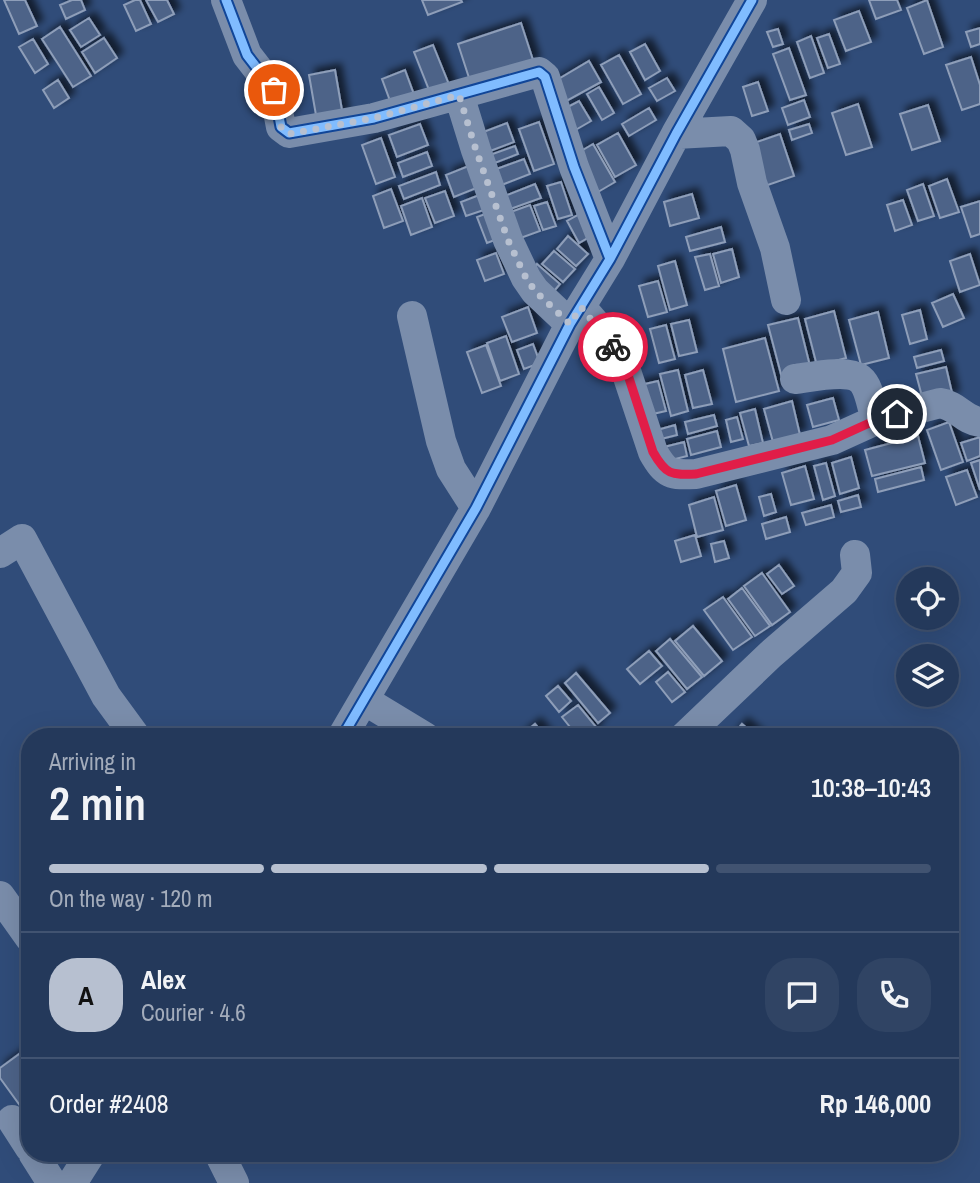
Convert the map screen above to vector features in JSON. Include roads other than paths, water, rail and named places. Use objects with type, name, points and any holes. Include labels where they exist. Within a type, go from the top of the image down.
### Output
[{"type":"street","points":[[226,0],[247,55],[274,90],[281,127],[289,134],[374,118],[539,72],[542,74],[610,259]]},
{"type":"street","points":[[347,728],[476,508],[576,316],[752,0]]},
{"type":"street","points":[[459,95],[503,227],[526,278],[535,291],[606,336],[622,359],[653,452],[668,472],[696,474],[791,451],[832,440],[876,420],[940,403],[948,404],[970,421],[980,422]]},
{"type":"street","points":[[676,134],[731,131],[741,140],[752,183],[775,248],[786,300]]},
{"type":"street","points":[[412,316],[441,441],[451,469],[476,508]]},
{"type":"street","points":[[795,379],[848,374],[861,380],[866,386],[876,420]]},
{"type":"street","points":[[0,553],[22,539],[106,696],[129,728]]},
{"type":"street","points":[[693,728],[770,655],[844,591],[857,573],[855,555]]},
{"type":"street","points":[[364,700],[410,728]]},
{"type":"street","points":[[0,896],[21,925]]},
{"type":"street","points":[[12,1120],[21,1134]]},
{"type":"street","points":[[39,1162],[52,1183]]},
{"type":"street","points":[[72,1183],[85,1162]]},
{"type":"street","points":[[224,1162],[234,1183]]}]
